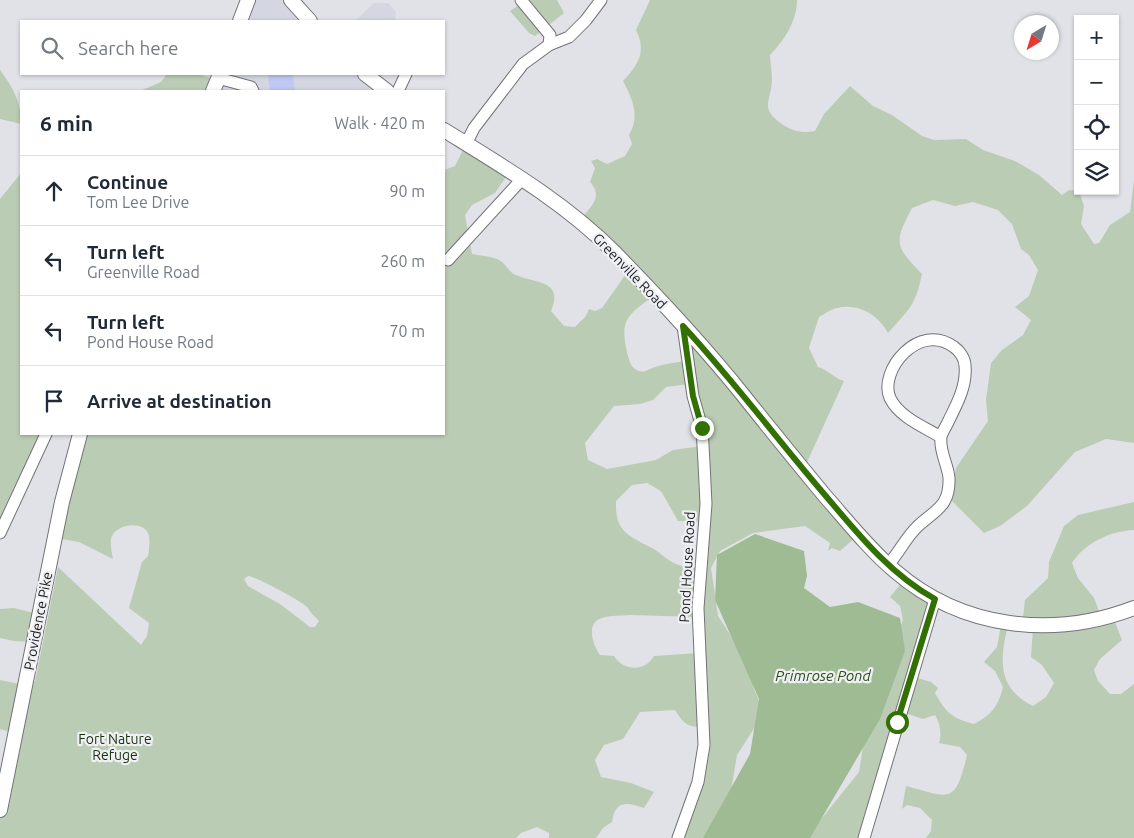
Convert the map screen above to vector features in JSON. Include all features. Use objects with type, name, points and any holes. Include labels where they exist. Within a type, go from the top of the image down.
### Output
[{"type":"main road","points":[[240,20],[248,0]]},
{"type":"main road","points":[[291,0],[309,20]]},
{"type":"main road","points":[[366,75],[386,90]]},
{"type":"main road","points":[[213,90],[219,76]]},
{"type":"main road","name":"Greenville Road","points":[[445,131],[523,178],[582,222],[725,372],[802,469],[864,541],[888,565],[918,590],[967,614],[1005,624],[1062,626],[1094,622],[1134,608]]},
{"type":"main road","name":"Providence Pike","points":[[0,810],[62,502],[80,435]]},
{"type":"street","points":[[521,0],[550,35],[549,45]]},
{"type":"street","points":[[466,144],[474,128],[523,64],[549,45],[569,37],[586,20],[601,0]]},
{"type":"street","points":[[398,90],[406,75]]},
{"type":"street","points":[[219,76],[251,87],[253,90]]},
{"type":"street","points":[[448,260],[523,178]]},
{"type":"street","name":"Pond House Road","points":[[678,838],[698,782],[704,745],[698,608],[706,504],[704,463],[702,428],[693,396],[683,326]]},
{"type":"street","points":[[888,565],[918,526],[941,507],[947,495],[949,476],[941,437],[962,389],[965,366],[958,350],[946,341],[932,339],[921,341],[909,347],[898,361],[888,388],[890,398],[900,411],[941,437]]},
{"type":"street","points":[[0,533],[46,435]]},
{"type":"street","points":[[864,838],[935,599]]},
{"type":"shaded area","points":[[248,0],[289,0],[308,20],[240,20]]},
{"type":"shaded area","points":[[374,3],[388,3],[396,12],[395,20],[356,20]]},
{"type":"shaded area","points":[[220,75],[379,75],[369,90],[213,90]]},
{"type":"green space","points":[[526,0],[557,0],[564,13],[535,36],[529,33],[510,11]]},
{"type":"green space","name":"Fort Nature Refuge","points":[[650,0],[797,0],[795,15],[789,30],[770,55],[772,79],[768,105],[771,115],[792,130],[799,132],[815,131],[824,114],[850,86],[873,106],[892,115],[922,136],[934,140],[966,139],[983,150],[1015,161],[1039,175],[1062,195],[1069,190],[1074,190],[1074,195],[1080,195],[1084,206],[1081,224],[1094,244],[1099,243],[1110,225],[1130,212],[1134,180],[1134,443],[1106,439],[1075,452],[1027,506],[1000,526],[984,533],[950,499],[956,468],[988,421],[986,400],[991,363],[1002,350],[1023,335],[1031,320],[1015,307],[1029,296],[1038,270],[1029,255],[1021,249],[1012,224],[998,210],[973,202],[955,206],[933,200],[912,208],[900,237],[902,250],[922,274],[917,294],[906,312],[888,333],[879,321],[860,309],[845,307],[830,310],[819,317],[809,348],[818,367],[844,381],[803,471],[857,536],[840,551],[832,548],[828,551],[830,543],[805,526],[753,533],[720,551],[711,568],[718,616],[746,659],[754,689],[764,713],[737,755],[731,791],[709,838],[677,838],[692,800],[701,727],[685,723],[675,710],[640,712],[623,739],[604,745],[595,760],[601,777],[631,783],[654,792],[644,808],[627,804],[619,806],[612,822],[603,828],[596,838],[549,838],[549,833],[537,827],[521,833],[516,838],[0,838],[0,807],[14,733],[0,729],[0,680],[24,685],[28,681],[35,682],[58,567],[141,645],[147,636],[149,623],[129,608],[142,562],[148,556],[149,536],[146,531],[142,527],[130,526],[123,527],[113,534],[111,546],[113,559],[79,542],[56,538],[80,435],[445,435],[445,170],[455,166],[465,146],[510,171],[495,193],[472,205],[465,215],[472,254],[499,260],[514,274],[540,282],[551,288],[554,294],[554,301],[551,311],[564,326],[575,327],[586,316],[589,309],[595,311],[602,308],[628,271],[580,221],[596,197],[590,182],[595,168],[591,161],[597,159],[607,164],[625,156],[632,144],[629,135],[634,121],[634,108],[623,81],[637,64],[641,45],[636,30]],"holes":[[[651,298],[684,331],[685,361],[654,367],[644,371],[639,371],[633,367],[629,359],[624,336],[626,322],[635,310]],[[689,384],[702,446],[673,450],[656,460],[607,469],[588,460],[585,443],[614,406],[640,404],[653,400],[666,387]],[[647,483],[661,491],[678,521],[702,522],[699,567],[678,565],[672,562],[629,535],[620,526],[616,511],[616,501],[632,485]],[[248,576],[269,584],[304,604],[319,621],[315,627],[310,627],[280,604],[248,586],[244,579]],[[609,616],[697,617],[698,653],[654,656],[645,665],[640,667],[628,667],[623,665],[614,656],[600,655],[592,635],[594,624],[602,618]]]},
{"type":"green space","points":[[0,70],[9,83],[20,108],[20,124],[0,119]]},
{"type":"green space","points":[[166,75],[201,75],[217,80],[213,90],[142,90],[161,82]]},
{"type":"green space","points":[[20,174],[20,435],[45,435],[0,531],[0,199]]},
{"type":"green space","points":[[1134,502],[1134,530],[1116,533],[1099,539],[1077,556],[1072,563],[1078,578],[1094,598],[1102,619],[1113,617],[1122,640],[1100,659],[1094,670],[1098,681],[1110,694],[1121,694],[1134,684],[1134,838],[926,838],[931,831],[932,820],[920,808],[907,805],[902,809],[906,786],[942,795],[949,794],[959,783],[967,755],[960,747],[939,743],[940,729],[935,715],[923,719],[902,712],[863,838],[806,838],[859,772],[863,747],[895,640],[903,620],[900,606],[890,597],[904,580],[934,600],[911,676],[931,682],[938,688],[935,693],[950,714],[974,724],[990,713],[1001,694],[1003,687],[995,671],[984,662],[997,647],[1001,625],[1008,626],[1003,650],[1004,672],[1007,682],[1013,691],[1033,706],[1046,697],[1054,683],[1042,665],[1031,657],[1033,628],[1022,625],[1025,600],[1048,578],[1049,562],[1064,526],[1078,515]]},
{"type":"green space","points":[[14,608],[38,614],[32,642],[0,638],[0,609]]},
{"type":"water","name":"Primrose Pond","points":[[755,534],[804,551],[807,576],[804,588],[830,607],[858,602],[900,618],[905,651],[880,719],[810,838],[703,838],[750,754],[759,699],[715,600],[717,555]]},
{"type":"building","points":[[268,75],[293,75],[295,90],[270,90]]},
{"type":"route","points":[[702,428],[693,396],[683,326],[725,372],[802,469],[869,547],[895,572],[918,590],[935,599],[897,722]]}]
